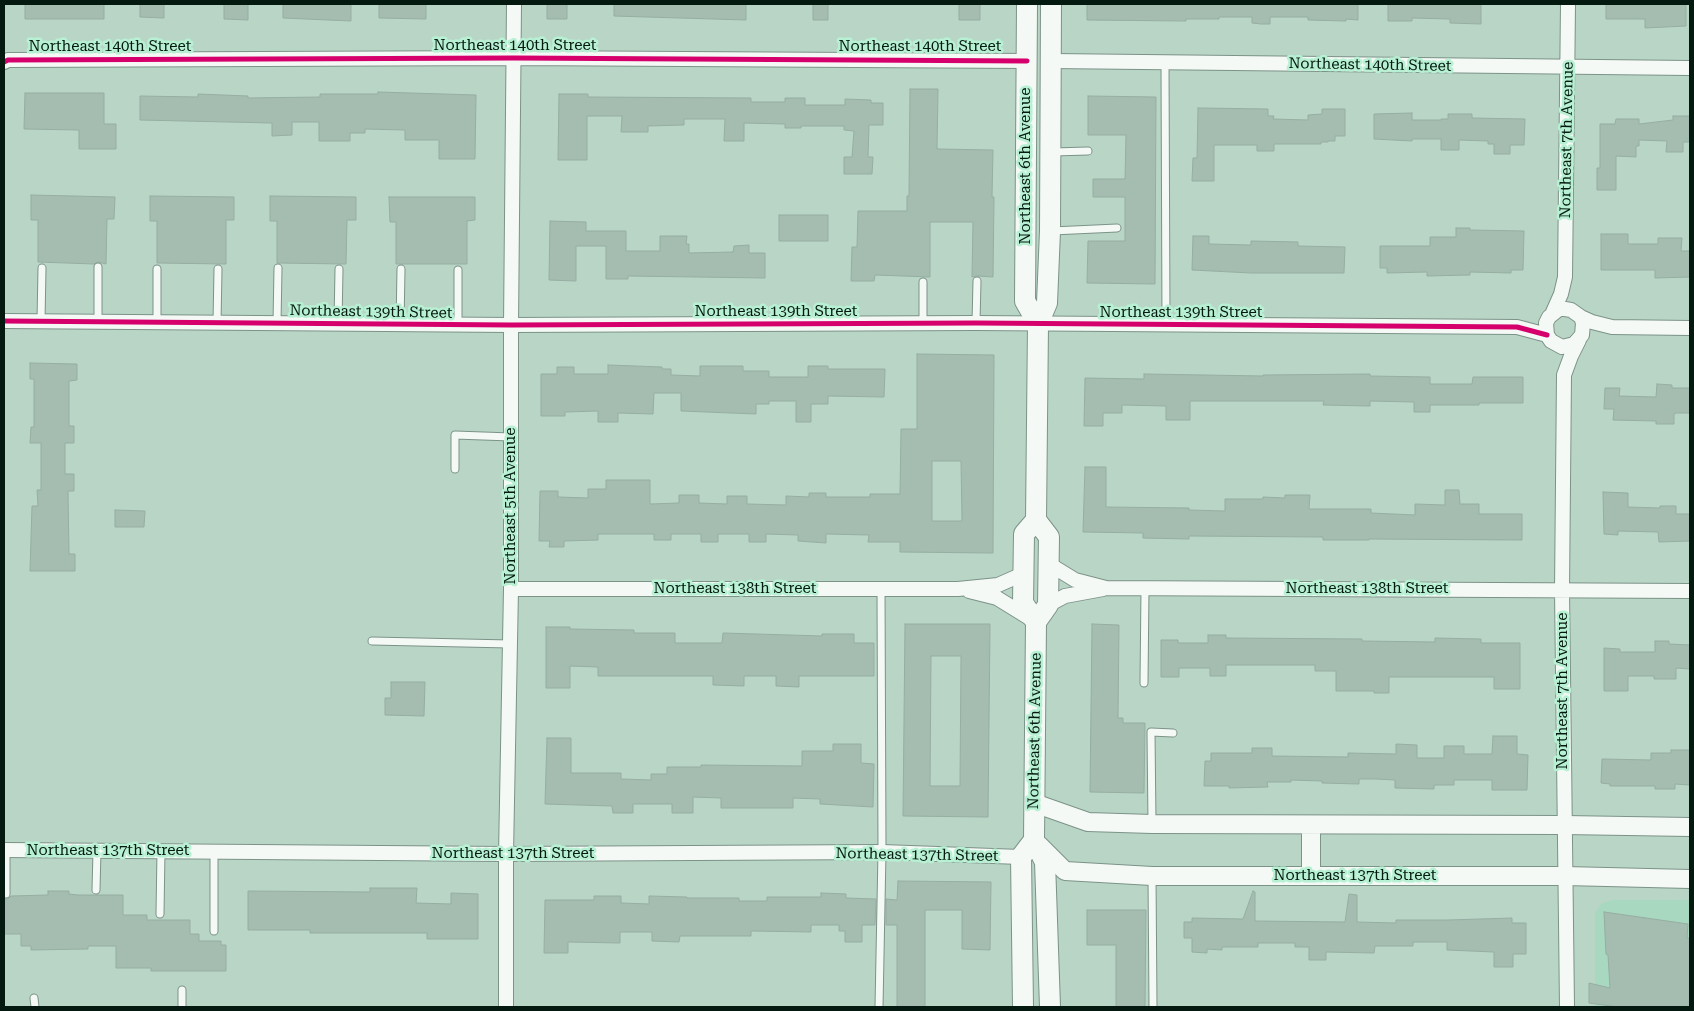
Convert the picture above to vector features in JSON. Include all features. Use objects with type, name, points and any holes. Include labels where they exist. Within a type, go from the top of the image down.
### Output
[{"type":"main road","name":"Northeast 6th Avenue","points":[[1027,4],[1025,301],[1038,324]]},
{"type":"main road","points":[[1040,4],[1044,22],[1051,38]]},
{"type":"main road","name":"Northeast 6th Avenue","points":[[1050,1007],[1044,862],[1034,840],[1036,622],[1023,603],[1024,534],[1036,520],[1038,324],[1047,302],[1050,231],[1051,4]]},
{"type":"main road","points":[[1036,520],[1049,537],[1048,605],[1036,622]]},
{"type":"main road","points":[[1023,1007],[1021,857],[1034,840]]},
{"type":"street","name":"Northeast 5th Avenue","points":[[506,1007],[506,854],[511,589],[514,4]]},
{"type":"street","name":"Northeast 7th Avenue","points":[[1551,314],[1561,294],[1565,277],[1568,4]]},
{"type":"street","name":"Northeast 140th Street","points":[[4,62],[8,60],[514,58],[1026,61]]},
{"type":"street","name":"Northeast 140th Street","points":[[1051,61],[1690,68]]},
{"type":"street","name":"Northeast 7th Avenue","points":[[1565,277],[1570,296],[1579,315]]},
{"type":"street","points":[[1612,328],[1565,308],[1551,314],[1546,329],[1549,338],[1562,347],[1568,346],[1581,338],[1612,328],[1690,328]]},
{"type":"street","name":"Northeast 139th Street","points":[[1517,327],[1551,314]]},
{"type":"street","points":[[1579,315],[1583,323],[1581,338]]},
{"type":"street","name":"Northeast 139th Street","points":[[4,321],[511,326],[976,323],[1517,327],[1549,338]]},
{"type":"street","name":"Northeast 7th Avenue","points":[[1549,338],[1564,375]]},
{"type":"street","name":"Northeast 7th Avenue","points":[[1567,1007],[1562,590],[1564,375],[1571,356],[1581,338]]},
{"type":"street","name":"Northeast 138th Street","points":[[1049,564],[1074,580],[1106,588],[1690,591]]},
{"type":"street","name":"Northeast 138th Street","points":[[511,589],[958,589],[998,584],[1024,574]]},
{"type":"street","points":[[1048,605],[1065,596],[1106,588]]},
{"type":"street","name":"Northeast 138th Street","points":[[958,589],[997,598],[1036,622]]},
{"type":"street","points":[[1034,803],[1088,822],[1690,827]]},
{"type":"street","points":[[1311,825],[1311,876]]},
{"type":"street","name":"Northeast 137th Street","points":[[1034,840],[1064,871],[1152,876],[1565,876],[1690,879]]},
{"type":"street","name":"Northeast 137th Street","points":[[5,850],[506,854],[882,852],[1021,857]]},
{"type":"lane","points":[[1164,63],[1166,325]]},
{"type":"lane","points":[[1050,152],[1088,151]]},
{"type":"lane","points":[[1050,231],[1117,228]]},
{"type":"lane","points":[[98,267],[98,322]]},
{"type":"lane","points":[[41,321],[42,268]]},
{"type":"lane","points":[[277,323],[278,268]]},
{"type":"lane","points":[[157,269],[157,322]]},
{"type":"lane","points":[[217,323],[218,269]]},
{"type":"lane","points":[[338,324],[339,269]]},
{"type":"lane","points":[[400,324],[401,269]]},
{"type":"lane","points":[[458,270],[458,325]]},
{"type":"lane","points":[[923,282],[923,324]]},
{"type":"lane","points":[[976,323],[977,282]]},
{"type":"lane","points":[[455,469],[455,435],[511,437]]},
{"type":"lane","points":[[1144,683],[1145,588]]},
{"type":"lane","points":[[879,1007],[882,852],[881,589]]},
{"type":"lane","points":[[372,641],[510,644]]},
{"type":"lane","points":[[1152,824],[1152,732],[1173,732]]},
{"type":"lane","points":[[5,850],[6,894]]},
{"type":"lane","points":[[96,890],[97,851]]},
{"type":"lane","points":[[160,914],[161,851]]},
{"type":"lane","points":[[214,852],[214,931]]},
{"type":"lane","points":[[1152,876],[1153,1007]]},
{"type":"lane","points":[[182,990],[182,1007]]},
{"type":"lane","points":[[34,998],[35,1007]]},
{"type":"shaded area","points":[[1612,900],[1690,900],[1690,1007],[1595,1007],[1595,913],[1601,904]]},
{"type":"building","points":[[25,4],[104,4],[104,19],[25,19]]},
{"type":"building","points":[[140,4],[164,4],[164,18],[140,17]]},
{"type":"building","points":[[224,4],[248,4],[248,20],[224,19]]},
{"type":"building","points":[[283,4],[351,4],[351,21],[283,18]]},
{"type":"building","points":[[379,4],[426,4],[426,19],[379,18]]},
{"type":"building","points":[[547,4],[567,4],[567,19],[547,19]]},
{"type":"building","points":[[614,4],[746,4],[746,20],[614,16]]},
{"type":"building","points":[[813,4],[828,4],[828,20],[813,20]]},
{"type":"building","points":[[959,4],[980,4],[980,20],[959,20]]},
{"type":"building","points":[[1087,4],[1358,4],[1358,20],[1308,20],[1308,17],[1270,17],[1270,24],[1261,24],[1252,23],[1252,17],[1186,19],[1186,21],[1087,20]]},
{"type":"building","points":[[1388,4],[1481,4],[1481,24],[1450,23],[1450,19],[1412,18],[1412,21],[1388,21]]},
{"type":"building","points":[[1606,4],[1686,4],[1686,26],[1645,28],[1645,19],[1606,19]]},
{"type":"building","points":[[910,89],[938,89],[937,149],[993,150],[993,277],[972,277],[973,222],[930,222],[930,277],[875,275],[874,281],[851,281],[852,247],[857,247],[858,211],[907,211],[907,196],[909,196]]},
{"type":"building","points":[[378,92],[476,95],[475,159],[439,159],[439,140],[405,140],[405,130],[365,129],[365,133],[350,133],[350,141],[319,141],[319,122],[292,122],[292,135],[272,136],[272,123],[140,120],[140,96],[198,97],[198,94],[248,96],[248,98],[320,97],[320,94],[378,94]]},
{"type":"building","points":[[25,93],[104,93],[104,124],[116,124],[116,149],[79,149],[79,130],[24,129]]},
{"type":"building","points":[[559,94],[588,94],[588,97],[751,98],[751,102],[785,102],[785,98],[805,98],[805,105],[845,105],[845,99],[871,100],[871,103],[883,103],[883,125],[869,125],[868,157],[873,157],[872,174],[844,174],[844,157],[852,157],[854,131],[844,130],[844,126],[785,128],[785,124],[744,123],[744,141],[724,141],[725,119],[684,119],[684,125],[648,126],[648,132],[621,132],[622,116],[587,116],[587,160],[558,160]]},
{"type":"building","points":[[1088,96],[1156,97],[1155,284],[1087,283],[1088,241],[1125,241],[1125,197],[1093,197],[1093,179],[1125,179],[1126,135],[1088,135]]},
{"type":"building","points":[[1198,108],[1268,109],[1268,116],[1274,116],[1273,119],[1308,120],[1308,115],[1322,114],[1322,109],[1345,109],[1345,136],[1335,136],[1335,141],[1321,142],[1321,144],[1274,144],[1274,151],[1257,151],[1257,145],[1214,145],[1214,181],[1192,181],[1193,158],[1197,158]]},
{"type":"building","points":[[1412,113],[1412,120],[1448,119],[1448,114],[1472,114],[1472,118],[1525,119],[1524,145],[1510,145],[1510,154],[1494,154],[1494,144],[1488,144],[1488,141],[1459,140],[1459,150],[1441,150],[1441,139],[1412,139],[1412,141],[1374,139],[1374,114]]},
{"type":"building","points":[[1673,116],[1690,116],[1690,142],[1683,142],[1683,152],[1666,152],[1667,141],[1639,140],[1639,146],[1636,146],[1636,157],[1616,156],[1616,190],[1597,190],[1597,168],[1600,168],[1600,124],[1615,124],[1616,119],[1639,119],[1639,124],[1673,120]]},
{"type":"building","points":[[31,195],[115,197],[114,219],[107,219],[106,264],[98,262],[94,264],[38,262],[38,220],[31,220]]},
{"type":"building","points":[[150,196],[234,197],[234,220],[226,220],[226,264],[157,263],[157,221],[150,221]]},
{"type":"building","points":[[270,196],[356,197],[356,220],[347,220],[346,264],[277,263],[277,221],[270,221]]},
{"type":"building","points":[[389,197],[475,197],[475,220],[467,221],[467,264],[396,264],[396,222],[390,222]]},
{"type":"building","points":[[779,215],[828,215],[828,241],[779,241]]},
{"type":"building","points":[[550,221],[586,222],[586,231],[626,231],[626,251],[660,251],[660,236],[687,236],[686,244],[689,244],[689,253],[733,252],[734,246],[749,245],[749,253],[765,253],[765,278],[628,276],[628,279],[606,279],[606,246],[576,246],[576,281],[549,280]]},
{"type":"building","points":[[1456,228],[1524,231],[1523,270],[1511,270],[1511,273],[1470,272],[1470,275],[1427,276],[1427,272],[1387,273],[1387,268],[1380,268],[1380,246],[1430,246],[1430,237],[1456,237]]},
{"type":"building","points":[[1601,234],[1628,234],[1628,244],[1658,244],[1658,238],[1682,238],[1681,251],[1690,251],[1690,277],[1655,278],[1655,270],[1601,270]]},
{"type":"building","points":[[1193,236],[1209,236],[1209,244],[1251,245],[1251,241],[1298,242],[1298,246],[1345,247],[1344,273],[1251,273],[1192,270]]},
{"type":"building","points":[[917,354],[994,355],[993,553],[900,552],[900,542],[868,542],[869,535],[826,534],[826,543],[798,541],[798,535],[766,534],[766,542],[749,542],[749,534],[718,534],[718,542],[701,542],[701,534],[671,534],[671,540],[654,540],[654,534],[598,534],[598,540],[564,541],[564,547],[549,547],[550,541],[539,541],[540,491],[558,491],[558,497],[588,498],[588,489],[606,489],[606,480],[650,480],[650,504],[679,503],[679,495],[699,495],[699,503],[727,504],[727,496],[747,496],[747,504],[786,505],[786,496],[809,497],[809,493],[826,493],[826,497],[870,497],[870,494],[900,494],[901,429],[917,429]],"holes":[[[932,461],[961,461],[962,521],[932,521]]]},
{"type":"building","points":[[30,363],[77,364],[77,380],[69,381],[69,426],[74,426],[74,443],[65,443],[65,474],[74,474],[74,491],[68,491],[69,554],[75,554],[75,571],[30,571],[32,506],[38,506],[37,490],[41,490],[41,443],[30,443],[31,427],[34,427],[34,379],[30,379]]},
{"type":"building","points":[[608,365],[662,367],[662,369],[671,369],[671,375],[700,376],[700,366],[743,366],[743,371],[769,371],[769,377],[808,377],[808,366],[828,366],[828,369],[885,369],[884,397],[828,396],[828,404],[811,404],[811,422],[796,422],[796,401],[769,401],[769,404],[756,404],[756,414],[681,411],[681,393],[654,393],[653,414],[618,413],[618,422],[598,422],[598,411],[565,412],[565,416],[541,416],[541,374],[557,374],[557,367],[574,367],[574,374],[608,374]]},
{"type":"building","points":[[1144,374],[1263,376],[1370,374],[1370,376],[1430,377],[1430,384],[1472,384],[1473,377],[1523,377],[1523,403],[1430,405],[1430,412],[1414,412],[1414,402],[1370,401],[1370,406],[1323,405],[1324,401],[1190,401],[1190,420],[1166,420],[1166,406],[1122,405],[1122,413],[1103,413],[1103,426],[1084,426],[1085,378],[1144,379]]},
{"type":"building","points":[[1657,384],[1672,385],[1672,388],[1690,388],[1690,413],[1674,414],[1674,424],[1656,424],[1656,421],[1613,420],[1614,409],[1604,409],[1605,388],[1620,388],[1619,396],[1656,397]]},
{"type":"building","points":[[1085,467],[1106,467],[1106,507],[1189,508],[1189,510],[1225,511],[1225,499],[1285,498],[1285,495],[1310,495],[1309,509],[1371,509],[1371,513],[1415,515],[1415,504],[1445,505],[1445,490],[1459,490],[1460,504],[1479,504],[1479,514],[1522,514],[1522,540],[1323,540],[1323,537],[1189,536],[1189,539],[1143,538],[1143,533],[1083,532]]},
{"type":"building","points":[[1603,492],[1628,493],[1628,507],[1660,508],[1660,506],[1676,506],[1676,514],[1690,514],[1690,541],[1659,542],[1658,532],[1618,531],[1618,535],[1604,534]]},
{"type":"building","points":[[115,510],[145,511],[144,527],[115,527]]},
{"type":"building","points":[[905,624],[990,624],[988,817],[903,816]],"holes":[[[931,656],[961,656],[960,786],[930,786]]]},
{"type":"building","points":[[1092,624],[1119,625],[1118,718],[1123,718],[1123,723],[1145,723],[1144,793],[1090,792]]},
{"type":"building","points":[[546,627],[634,630],[634,633],[675,633],[675,643],[722,643],[723,633],[822,636],[822,634],[854,634],[854,643],[874,643],[874,676],[799,676],[799,687],[776,686],[776,676],[744,676],[744,686],[713,685],[713,676],[598,676],[598,667],[570,666],[570,688],[546,688]]},
{"type":"building","points":[[1208,635],[1226,635],[1226,638],[1362,639],[1362,641],[1435,642],[1435,638],[1481,639],[1481,643],[1520,643],[1520,689],[1494,689],[1494,677],[1389,677],[1389,693],[1336,691],[1336,671],[1315,671],[1315,665],[1226,665],[1226,676],[1210,676],[1210,668],[1179,668],[1179,677],[1161,677],[1161,640],[1178,640],[1178,643],[1208,643]]},
{"type":"building","points":[[1655,641],[1669,641],[1669,644],[1690,645],[1690,669],[1676,668],[1676,679],[1654,679],[1654,676],[1628,676],[1628,691],[1604,691],[1604,648],[1620,649],[1620,652],[1655,652]]},
{"type":"building","points":[[391,682],[425,682],[424,716],[385,715],[385,698],[391,698]]},
{"type":"building","points":[[1493,736],[1517,736],[1517,754],[1528,755],[1527,790],[1492,790],[1492,780],[1454,780],[1454,785],[1434,785],[1434,789],[1395,788],[1395,780],[1376,779],[1359,779],[1359,784],[1291,780],[1291,782],[1267,782],[1268,787],[1229,788],[1229,786],[1204,786],[1205,761],[1211,761],[1211,753],[1252,753],[1252,748],[1272,748],[1272,756],[1348,757],[1348,753],[1396,754],[1396,744],[1417,745],[1417,758],[1444,758],[1444,746],[1464,746],[1464,754],[1492,754]]},
{"type":"building","points":[[547,738],[571,738],[571,773],[621,773],[621,779],[651,780],[651,774],[667,774],[667,767],[701,767],[701,765],[802,766],[802,751],[833,751],[833,744],[861,744],[861,763],[874,764],[873,807],[820,804],[820,799],[793,798],[793,808],[721,808],[721,798],[693,797],[693,813],[672,813],[672,804],[633,804],[633,813],[613,813],[612,806],[545,804]]},
{"type":"building","points":[[1671,750],[1690,750],[1690,785],[1675,784],[1675,789],[1655,789],[1655,786],[1610,786],[1610,784],[1601,783],[1602,759],[1651,760],[1651,753],[1671,753]]},
{"type":"building","points":[[898,881],[991,882],[990,950],[962,949],[962,910],[925,910],[925,1007],[897,1007],[897,925],[886,925],[886,899],[897,900]]},
{"type":"building","points":[[370,888],[417,888],[416,903],[451,904],[451,893],[478,894],[478,939],[427,939],[427,933],[310,933],[310,930],[248,930],[248,891],[370,892]]},
{"type":"building","points":[[48,891],[69,891],[69,894],[78,895],[123,895],[123,915],[147,915],[147,920],[190,920],[190,934],[199,934],[199,941],[221,941],[221,945],[226,945],[226,971],[151,971],[151,968],[116,968],[116,946],[88,946],[88,949],[31,950],[31,946],[21,946],[21,934],[4,934],[4,899],[8,899],[11,896],[48,895]]},
{"type":"building","points":[[1253,891],[1255,892],[1255,921],[1345,922],[1349,894],[1357,895],[1357,922],[1396,923],[1396,920],[1512,918],[1512,923],[1526,923],[1526,954],[1513,954],[1513,967],[1494,967],[1494,952],[1447,950],[1447,942],[1413,942],[1413,946],[1375,946],[1374,953],[1326,952],[1326,960],[1309,960],[1309,947],[1295,947],[1295,943],[1258,943],[1258,947],[1222,947],[1222,950],[1207,949],[1207,953],[1192,952],[1192,938],[1184,938],[1184,922],[1192,922],[1192,918],[1243,919]]},
{"type":"building","points":[[821,893],[846,894],[846,898],[876,899],[875,925],[862,925],[862,942],[845,942],[845,931],[839,931],[839,925],[811,925],[811,932],[751,931],[751,936],[680,936],[679,942],[652,941],[652,932],[620,932],[620,943],[568,942],[568,953],[544,953],[545,900],[594,900],[594,896],[621,896],[621,903],[649,904],[649,896],[739,898],[739,901],[767,901],[767,897],[821,897]]},
{"type":"building","points":[[1087,910],[1146,910],[1145,1007],[1116,1007],[1116,945],[1087,945]]},
{"type":"building","points":[[1604,912],[1688,924],[1687,938],[1690,938],[1690,1007],[1618,1007],[1589,1003],[1589,983],[1610,988]]},
{"type":"cycle path","points":[[4,62],[8,60],[514,58],[1027,61]]},
{"type":"cycle path","points":[[4,321],[511,325],[976,323],[1517,327],[1547,335]]}]
